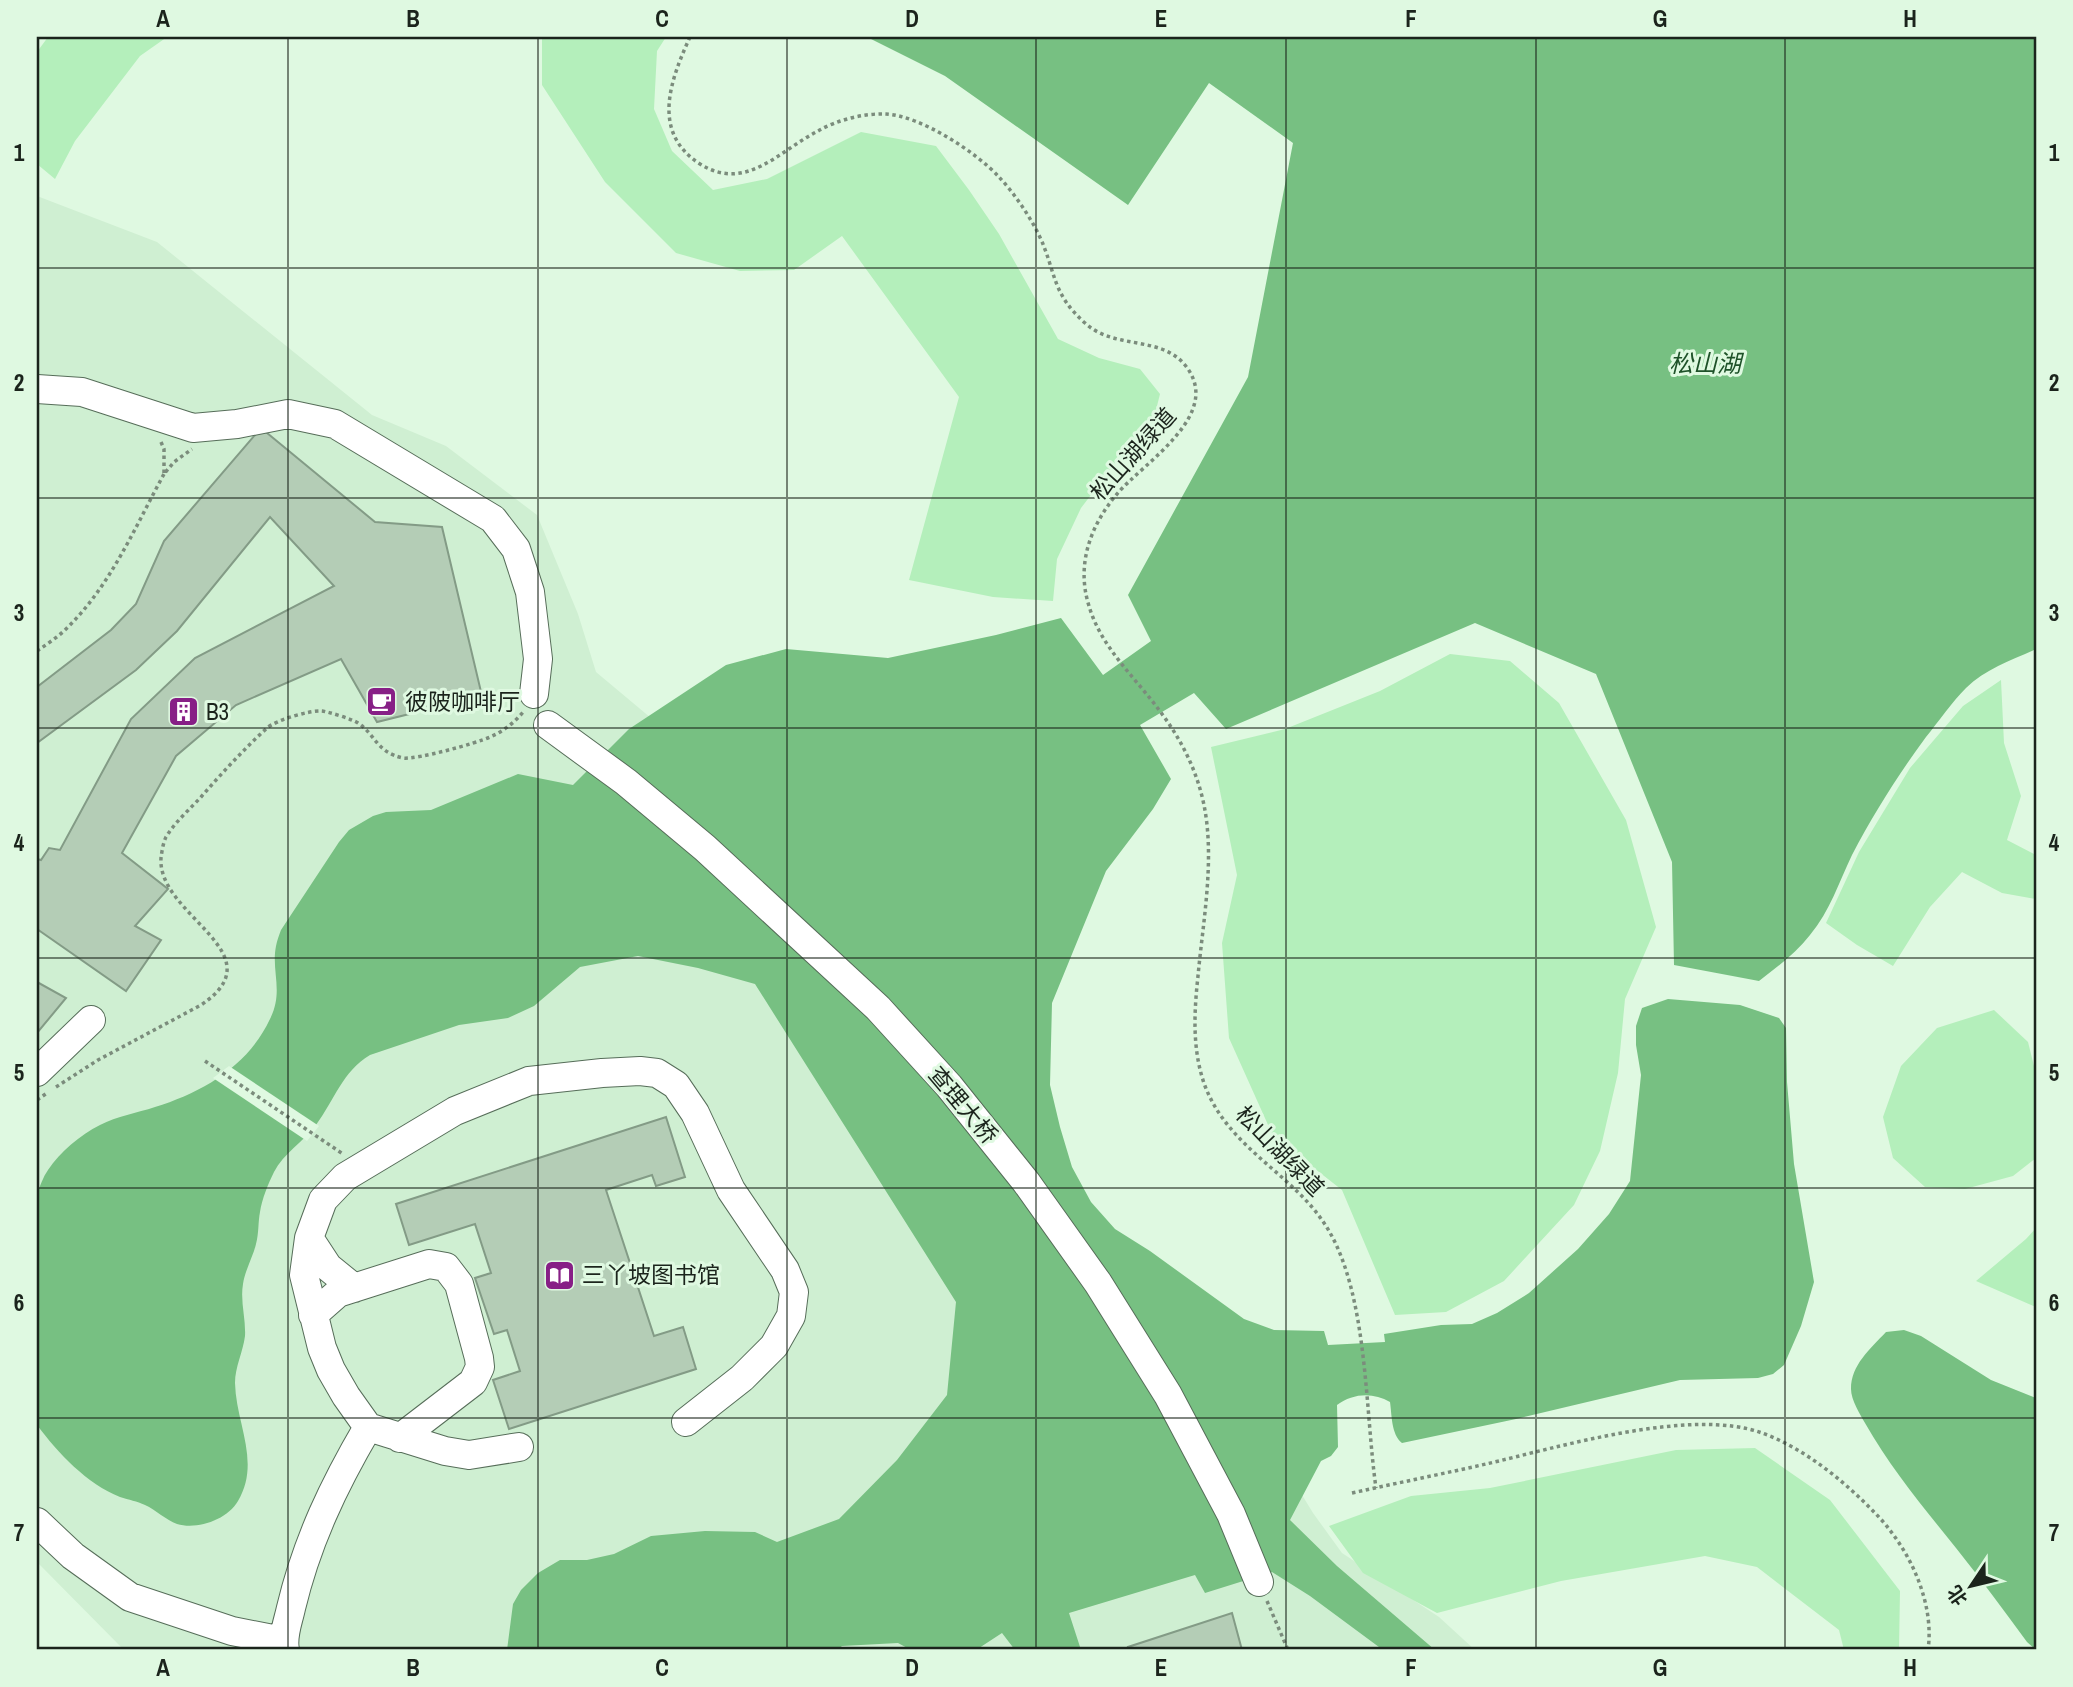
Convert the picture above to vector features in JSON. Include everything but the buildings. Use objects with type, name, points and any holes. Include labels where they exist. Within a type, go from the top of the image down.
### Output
[{"type":"street","points":[[37,389],[82,392],[193,428],[237,424],[288,414],[335,424],[493,519],[516,549],[530,592],[538,659],[534,694]]},
{"type":"street","name":"查理大桥","points":[[548,725],[626,782],[724,865],[878,1008],[949,1086],[1026,1182],[1098,1283],[1168,1395],[1231,1514],[1259,1582]]},
{"type":"street","points":[[37,1072],[91,1020]]},
{"type":"street","points":[[519,1447],[469,1454],[445,1451],[368,1427],[331,1370],[322,1348],[304,1275],[309,1238],[323,1200],[345,1177],[455,1111],[529,1081],[640,1071],[657,1073],[676,1085],[695,1113],[731,1190],[785,1270],[794,1292],[792,1316],[774,1346],[742,1378],[686,1422]]},
{"type":"street","points":[[309,1238],[328,1267],[354,1288]]},
{"type":"street","points":[[313,1315],[338,1293],[429,1264],[446,1267],[459,1284],[480,1367],[473,1382],[400,1438]]},
{"type":"street","points":[[37,1522],[74,1556],[130,1597],[284,1646],[297,1585],[316,1528],[340,1474],[368,1427]]},
{"type":"path","name":"松山湖绿道","points":[[690,37],[670,87],[668,113],[672,130],[684,149],[699,163],[716,171],[740,173],[766,165],[817,131],[837,122],[859,117],[889,114],[923,124],[946,136],[998,175],[1023,208],[1040,237],[1063,300],[1086,325],[1117,340],[1164,349],[1181,360],[1190,372],[1195,391],[1191,416],[1181,431],[1116,494],[1097,522],[1086,549],[1084,584],[1089,608],[1110,648],[1162,714],[1198,777],[1208,836],[1206,898],[1194,1030],[1205,1086],[1219,1113],[1240,1139],[1304,1200],[1329,1230],[1351,1288],[1364,1367],[1376,1488]]},
{"type":"path","points":[[37,651],[65,630],[94,598],[114,567],[164,474]]},
{"type":"path","points":[[37,1100],[98,1060],[201,1005],[222,987],[227,965],[223,952],[215,939],[189,914],[170,890],[161,868],[161,856],[165,839],[176,824],[270,725],[306,713],[323,711],[358,723],[382,749],[405,758],[490,737],[515,722],[534,694]]},
{"type":"path","points":[[205,1061],[339,1152]]},
{"type":"path","points":[[1352,1493],[1544,1450],[1677,1425],[1729,1426],[1760,1432],[1809,1458],[1839,1479],[1888,1525],[1906,1551],[1917,1578],[1929,1622],[1928,1650]]},
{"type":"path","points":[[1259,1582],[1289,1650]]},
{"type":"shaded area","points":[[48,37],[167,37],[140,56],[75,141],[55,179],[37,164],[37,52]]},
{"type":"shaded area","points":[[542,37],[666,37],[657,51],[654,109],[672,151],[713,190],[767,179],[861,132],[936,146],[999,234],[1058,339],[1099,358],[1140,369],[1160,394],[1152,426],[1117,461],[1081,508],[1057,559],[1053,601],[993,597],[909,580],[959,397],[842,236],[794,270],[740,271],[676,253],[605,182],[542,85]]},
{"type":"shaded area","points":[[37,196],[157,242],[372,415],[446,446],[537,515],[578,614],[596,672],[921,944],[1142,1282],[1225,1368],[1313,1513],[1342,1553],[1439,1617],[1475,1650],[124,1650],[37,1562]]},
{"type":"shaded area","points":[[1450,654],[1510,661],[1559,703],[1626,820],[1656,927],[1625,999],[1618,1073],[1600,1151],[1574,1205],[1504,1281],[1446,1312],[1395,1315],[1342,1190],[1273,1136],[1229,1038],[1222,943],[1237,875],[1211,747],[1285,729],[1380,691]]},
{"type":"shaded area","points":[[2001,680],[2004,743],[2021,796],[2007,840],[2036,855],[2036,899],[2002,893],[1962,872],[1930,907],[1893,966],[1826,923],[1859,852],[1910,768],[1963,706]]},
{"type":"shaded area","points":[[1994,1010],[2028,1042],[2036,1074],[2036,1158],[2013,1176],[1965,1189],[1925,1187],[1893,1158],[1883,1117],[1901,1066],[1937,1028]]},
{"type":"shaded area","points":[[2036,1228],[2036,1307],[1976,1281],[2026,1239]]},
{"type":"shaded area","points":[[1755,1448],[1830,1500],[1900,1591],[1899,1650],[1844,1650],[1839,1630],[1757,1567],[1705,1556],[1561,1581],[1437,1613],[1363,1573],[1329,1526],[1411,1496],[1490,1488],[1676,1450]]},
{"type":"water","name":"松山湖","points":[[867,37],[2036,37],[2036,649],[1982,675],[1956,699],[1916,751],[1878,809],[1817,926],[1805,942],[1759,981],[1674,965],[1672,862],[1596,674],[1475,623],[1226,729],[1194,693],[1140,725],[1171,779],[1153,809],[1106,871],[1052,1003],[1050,1085],[1072,1167],[1091,1202],[1115,1229],[1244,1319],[1274,1330],[1324,1331],[1328,1345],[1385,1342],[1384,1334],[1441,1325],[1472,1324],[1497,1313],[1529,1293],[1578,1249],[1609,1214],[1630,1181],[1641,1075],[1636,1026],[1642,1008],[1668,999],[1740,1005],[1779,1018],[1786,1028],[1787,1082],[1794,1164],[1814,1282],[1801,1326],[1784,1365],[1773,1374],[1758,1378],[1680,1380],[1402,1443],[1394,1430],[1390,1402],[1363,1395],[1337,1405],[1338,1447],[1331,1456],[1321,1461],[1290,1520],[1337,1566],[1435,1650],[1383,1650],[1310,1596],[1272,1572],[1205,1593],[1195,1575],[1069,1613],[1081,1650],[1015,1650],[1002,1633],[976,1650],[911,1650],[898,1643],[842,1646],[837,1650],[507,1650],[513,1604],[521,1590],[538,1573],[560,1560],[587,1560],[614,1554],[651,1536],[705,1531],[755,1532],[777,1542],[839,1519],[897,1460],[947,1395],[956,1302],[755,984],[698,968],[638,956],[580,967],[534,1006],[508,1018],[459,1025],[370,1055],[352,1069],[316,1125],[278,1165],[262,1202],[258,1236],[243,1284],[245,1336],[235,1383],[246,1443],[247,1472],[245,1486],[238,1501],[227,1513],[211,1522],[193,1526],[177,1524],[145,1505],[120,1497],[96,1484],[64,1457],[37,1425],[37,1194],[45,1176],[64,1150],[93,1129],[113,1119],[190,1094],[237,1064],[261,1036],[274,1009],[277,990],[275,955],[281,930],[349,830],[386,812],[431,810],[518,774],[573,785],[629,729],[726,665],[786,649],[888,658],[1061,618],[1103,675],[1151,641],[1128,595],[1248,377],[1293,143],[1209,83],[1128,205],[945,76]]},
{"type":"water","points":[[1904,1330],[1921,1336],[1991,1380],[2036,1398],[2036,1650],[2027,1642],[1897,1472],[1854,1402],[1851,1389],[1858,1365],[1886,1332]]},
{"type":"pier","points":[[229,1066],[319,1126],[307,1141],[213,1078]]},
{"type":"place","name":"彼陂咖啡厅","points":[[382,702]]},
{"type":"place","name":"B3","points":[[183,712]]},
{"type":"place","name":"三丫坡图书馆","points":[[559,1275]]}]
